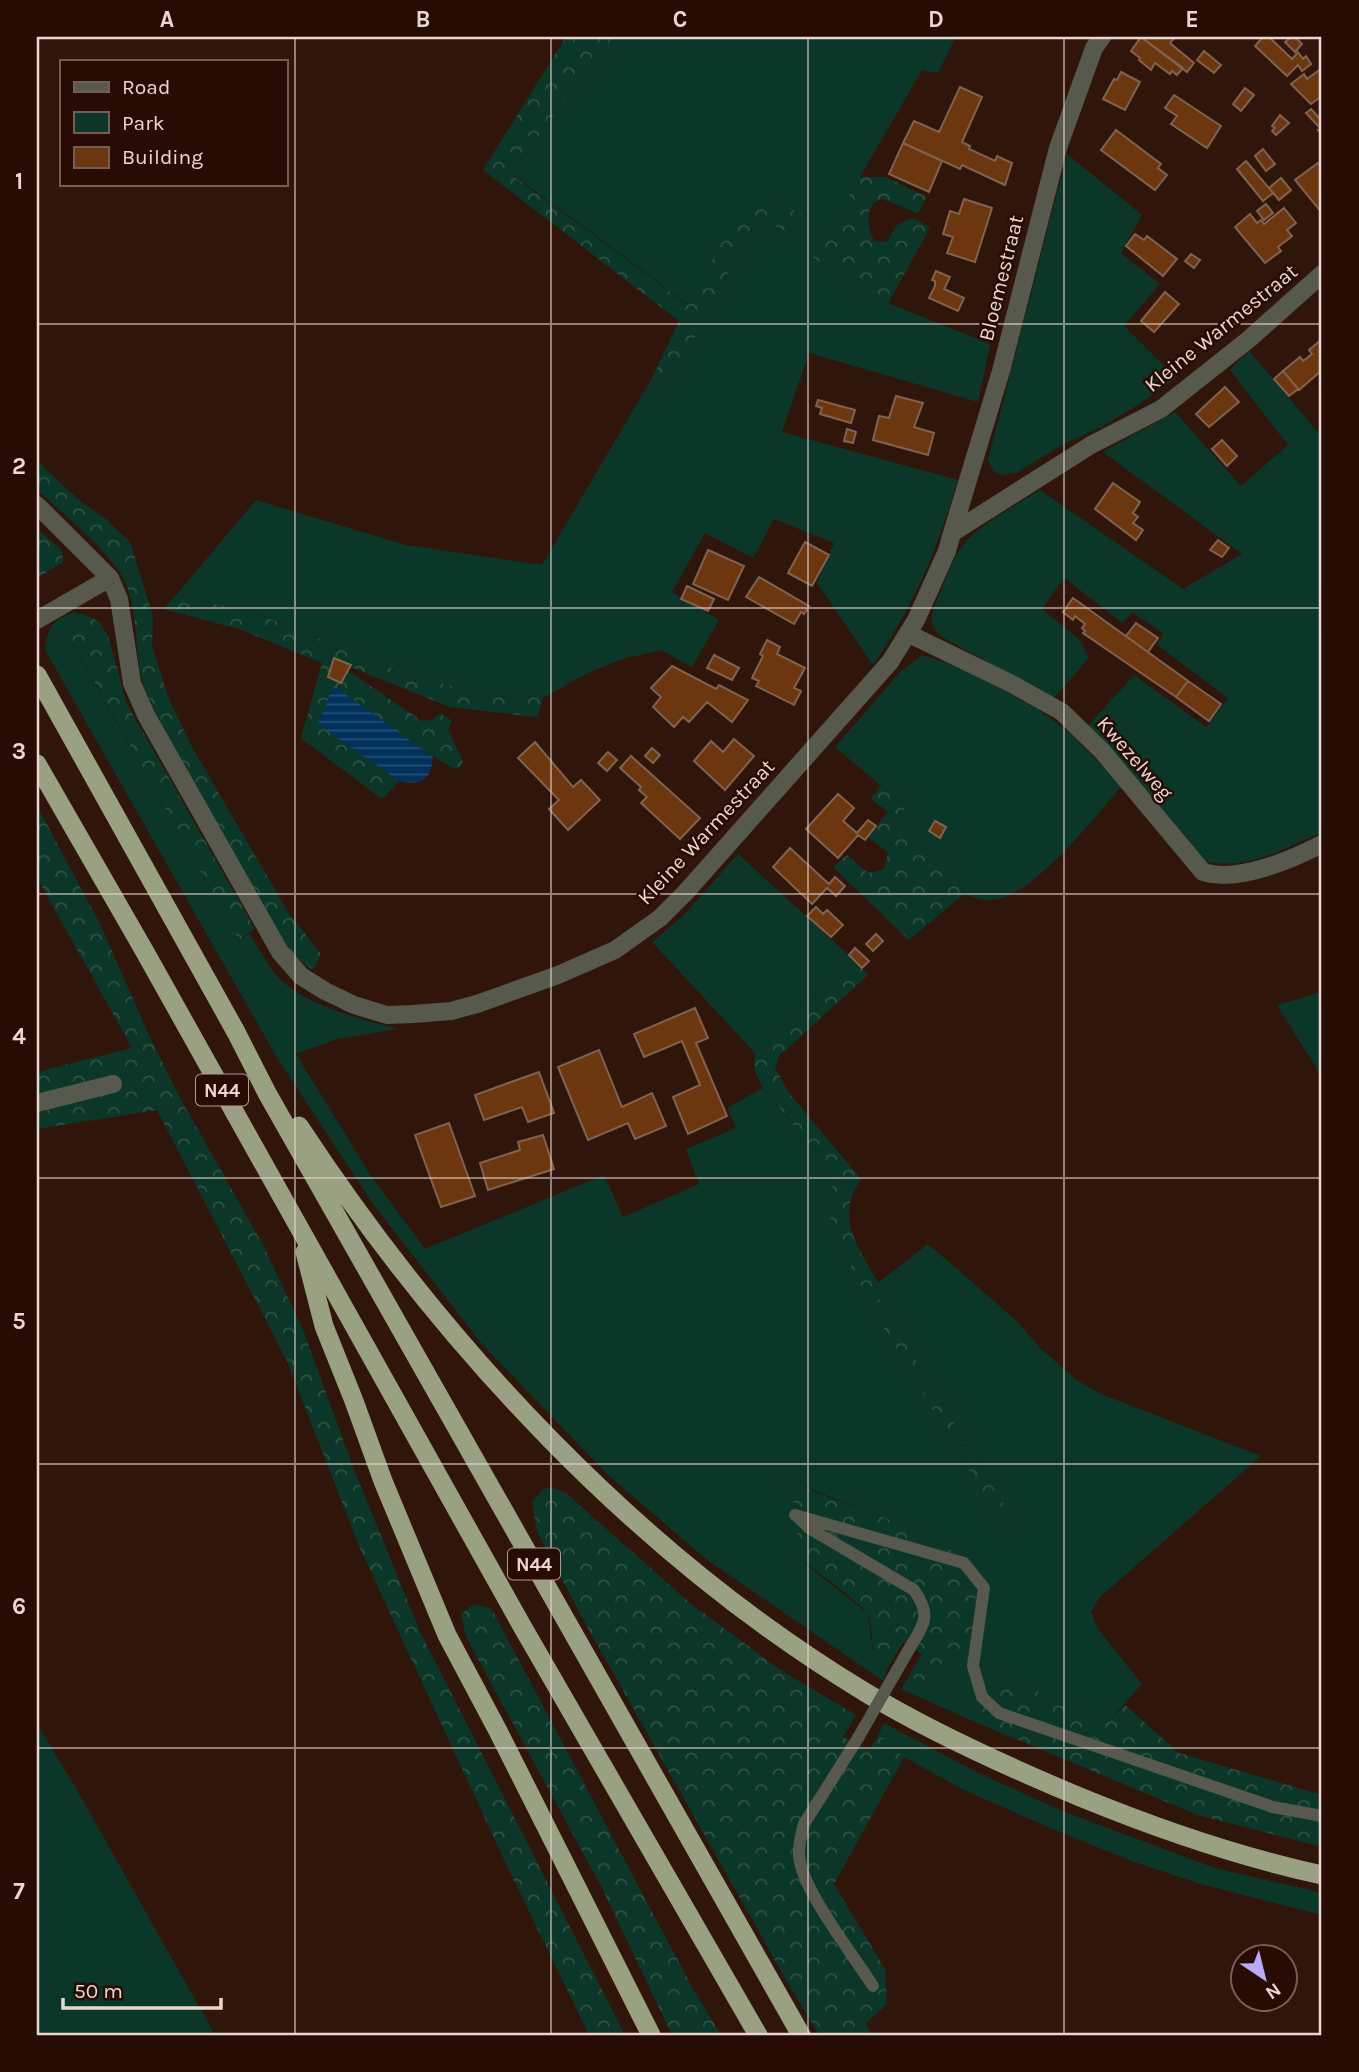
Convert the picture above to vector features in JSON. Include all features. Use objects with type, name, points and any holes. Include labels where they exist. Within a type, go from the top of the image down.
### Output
[{"type":"highway","name":"N44","points":[[37,675],[236,1032],[267,1093],[801,2035]]},
{"type":"highway","name":"N44","points":[[37,764],[299,1228],[324,1326],[383,1481],[447,1635],[651,2035]]},
{"type":"highway","points":[[236,1032],[350,1201],[493,1377],[546,1434],[623,1508],[699,1575],[760,1623],[870,1695],[1015,1770],[1143,1823],[1215,1847],[1322,1875]]},
{"type":"highway","points":[[299,1228],[522,1626],[758,2035]]},
{"type":"street","name":"Bloemestraat","points":[[952,533],[1001,371],[1058,148],[1094,48],[1102,37]]},
{"type":"street","name":"Kleine Warmestraat","points":[[110,578],[119,598],[132,683],[146,715],[280,952],[301,976],[354,1005],[387,1015],[451,1011],[590,962],[615,950],[660,918],[712,864],[890,662],[909,634],[947,551],[952,533],[1091,445],[1161,409],[1248,340],[1322,274]]},
{"type":"street","points":[[37,505],[110,578],[37,620]]},
{"type":"street","name":"Kwezelweg","points":[[909,634],[1012,684],[1062,712],[1102,751],[1203,872],[1217,876],[1247,872],[1322,844]]},
{"type":"street","points":[[37,1103],[113,1084]]},
{"type":"lane","points":[[873,1986],[814,1896],[799,1861],[800,1839],[804,1824],[858,1738],[924,1623],[925,1606],[914,1590],[809,1528],[795,1515],[964,1563],[984,1588],[973,1666],[982,1697],[999,1713],[1273,1807],[1322,1816]]},
{"type":"green space","points":[[566,37],[618,37],[555,113],[512,175],[688,305],[722,242],[751,200],[771,198],[802,215],[791,235],[759,216],[667,389],[651,380],[679,321],[483,170]]},
{"type":"green space","points":[[618,37],[956,37],[938,73],[922,70],[813,258],[888,303],[990,344],[978,402],[809,353],[782,432],[958,480],[942,530],[913,598],[873,665],[817,583],[834,543],[774,519],[753,558],[705,533],[672,592],[719,620],[692,667],[661,650],[619,660],[582,676],[543,698],[473,691],[413,677],[255,613],[176,595],[256,500],[406,545],[542,565],[651,380],[667,388],[759,216],[772,198],[722,242],[689,305],[512,174],[555,113]]},
{"type":"green space","points":[[1067,154],[1142,215],[1121,253],[1160,284],[1124,326],[1176,378],[1103,426],[1064,444],[1016,473],[1001,475],[993,471],[988,460]]},
{"type":"green space","points":[[859,177],[886,177],[927,197],[918,213],[882,199],[869,211],[868,223],[874,241],[887,242],[897,225],[913,218],[930,228],[888,303],[813,258]]},
{"type":"green space","points":[[1249,351],[1322,437],[1322,832],[1264,857],[1218,863],[1202,860],[1088,726],[1134,675],[1206,727],[1228,698],[1157,645],[1163,633],[1132,612],[1123,623],[1064,578],[1042,609],[1080,640],[1089,658],[1054,698],[942,637],[933,626],[932,616],[950,568],[964,544],[990,521],[1040,490],[1183,589],[1242,554],[1103,452],[1175,412],[1241,486],[1288,445],[1230,370]]},
{"type":"green space","points":[[37,456],[43,467],[130,542],[153,616],[152,645],[169,699],[192,747],[288,912],[321,954],[313,970],[290,953],[159,721],[141,677],[134,616],[126,584],[99,546],[37,489]]},
{"type":"green space","points":[[37,529],[62,550],[63,562],[37,578]]},
{"type":"green space","points":[[176,595],[255,613],[413,677],[473,691],[543,698],[537,717],[450,707],[348,666],[347,670],[422,721],[432,720],[440,713],[452,721],[448,730],[463,761],[460,767],[454,769],[423,750],[318,724],[399,781],[382,799],[301,738],[322,663],[242,630],[164,609]]},
{"type":"green space","points":[[75,612],[88,616],[69,638],[239,940],[249,934],[280,979],[305,997],[336,1011],[398,1029],[337,1039],[296,1054],[371,1176],[425,1249],[604,1175],[623,1217],[699,1184],[686,1149],[736,1128],[727,1108],[763,1088],[833,1173],[830,1224],[873,1310],[1005,1531],[1016,1525],[879,1299],[875,1288],[928,1244],[1017,1321],[1040,1348],[1078,1381],[1101,1394],[1261,1456],[1099,1598],[1091,1612],[1098,1629],[1142,1684],[1107,1723],[998,1675],[975,1722],[901,1689],[909,1676],[929,1686],[946,1680],[970,1644],[951,1550],[885,1518],[810,1489],[789,1474],[783,1483],[793,1501],[810,1519],[797,1557],[868,1614],[875,1666],[886,1671],[883,1681],[706,1559],[606,1473],[481,1343],[373,1204],[276,1056],[45,650],[52,625]]},
{"type":"green space","points":[[88,616],[99,622],[108,636],[127,704],[255,929],[239,940],[69,637]]},
{"type":"green space","points":[[923,655],[963,669],[1038,709],[1072,735],[1122,786],[1060,856],[1021,889],[1003,898],[983,900],[964,894],[955,868],[898,817],[906,807],[835,747],[901,671]]},
{"type":"green space","points":[[881,786],[906,807],[899,817],[955,868],[964,894],[909,940],[833,867],[847,855],[868,873],[884,869],[888,853],[868,837],[888,812],[871,799]]},
{"type":"green space","points":[[37,806],[101,926],[179,1096],[263,1245],[302,1327],[355,1472],[421,1634],[625,2035],[589,2035],[507,1866],[359,1546],[287,1361],[157,1110],[37,1129],[37,1072],[132,1048],[37,878]]},
{"type":"green space","points":[[738,854],[854,960],[755,1053],[652,942],[684,915]]},
{"type":"green space","points":[[854,960],[868,975],[779,1056],[775,1068],[789,1093],[861,1179],[849,1206],[849,1219],[857,1244],[878,1283],[875,1288],[879,1299],[1016,1525],[1005,1531],[873,1310],[830,1224],[833,1173],[763,1088],[754,1069],[755,1053]]},
{"type":"green space","points":[[1322,992],[1322,1077],[1277,1005]]},
{"type":"green space","points":[[789,1474],[810,1490],[885,1518],[951,1550],[976,1588],[975,1618],[970,1644],[946,1680],[929,1686],[909,1676],[922,1654],[903,1642],[886,1671],[875,1666],[871,1623],[865,1611],[836,1585],[797,1557],[794,1541],[810,1519],[793,1501],[783,1483]]},
{"type":"green space","points":[[550,1487],[566,1493],[691,1604],[782,1671],[856,1715],[843,1737],[870,1750],[879,1734],[904,1757],[834,1884],[885,1969],[887,2004],[865,2024],[872,2035],[819,2035],[789,1985],[579,1612],[537,1531],[532,1502],[542,1490]]},
{"type":"green space","points":[[473,1605],[491,1608],[693,1989],[721,2035],[672,2035],[602,1888],[466,1637],[461,1614]]},
{"type":"green space","points":[[998,1674],[1107,1723],[1125,1705],[1179,1753],[1322,1795],[1322,1847],[1198,1815],[975,1722]]},
{"type":"green space","points":[[884,1723],[978,1773],[1065,1812],[1215,1868],[1322,1893],[1322,1915],[1204,1885],[1134,1862],[1050,1828],[964,1790],[904,1757],[879,1734]]},
{"type":"green space","points":[[37,1724],[77,1790],[215,2035],[37,2035]]},
{"type":"water","points":[[334,686],[433,757],[430,771],[424,780],[413,783],[399,781],[318,724]]},
{"type":"building","points":[[1141,37],[1183,68],[1177,75],[1172,71],[1170,74],[1155,63],[1151,70],[1139,60],[1131,51]]},
{"type":"building","points":[[1141,37],[1175,37],[1170,43],[1194,63],[1187,72]]},
{"type":"building","points":[[1263,37],[1269,37],[1292,59],[1298,52],[1303,59],[1306,56],[1311,64],[1302,71],[1298,65],[1287,76],[1255,46]]},
{"type":"building","points":[[1295,37],[1302,44],[1295,52],[1285,42]]},
{"type":"building","points":[[1204,51],[1221,65],[1214,73],[1197,60]]},
{"type":"building","points":[[1322,68],[1322,96],[1311,104],[1291,84],[1304,74],[1307,79]]},
{"type":"building","points":[[1121,72],[1140,82],[1125,110],[1103,99]]},
{"type":"building","points":[[960,87],[982,97],[962,142],[970,146],[969,149],[995,161],[997,156],[1012,163],[1005,185],[962,165],[960,169],[903,143],[914,121],[939,132]]},
{"type":"building","points":[[1245,88],[1254,95],[1241,111],[1233,104]]},
{"type":"building","points":[[1174,95],[1221,126],[1207,148],[1171,124],[1177,116],[1165,108]]},
{"type":"building","points":[[1311,109],[1322,121],[1322,135],[1318,130],[1321,129],[1306,113]]},
{"type":"building","points":[[1280,115],[1289,123],[1276,135],[1272,126]]},
{"type":"building","points":[[1116,130],[1161,164],[1158,168],[1167,175],[1155,190],[1101,150]]},
{"type":"building","points":[[903,143],[942,161],[929,192],[889,174]]},
{"type":"building","points":[[1263,149],[1275,164],[1266,171],[1255,156]]},
{"type":"building","points":[[1246,161],[1273,193],[1263,201],[1237,169]]},
{"type":"building","points":[[1318,163],[1322,168],[1322,213],[1295,180]]},
{"type":"building","points":[[1281,178],[1291,190],[1279,200],[1269,188]]},
{"type":"building","points":[[964,199],[992,208],[975,262],[947,253],[953,237],[943,234],[950,211],[959,214]]},
{"type":"building","points":[[1266,204],[1273,213],[1264,220],[1257,211]]},
{"type":"building","points":[[1284,208],[1296,223],[1287,230],[1292,236],[1278,247],[1281,251],[1265,263],[1235,227],[1250,214],[1257,223],[1261,220],[1264,224]]},
{"type":"building","points":[[1135,234],[1144,240],[1147,236],[1177,259],[1163,276],[1126,246]]},
{"type":"building","points":[[1191,254],[1200,260],[1194,268],[1185,261]]},
{"type":"building","points":[[936,271],[950,277],[944,289],[964,298],[958,311],[929,298],[935,286],[935,281],[932,280]]},
{"type":"building","points":[[1165,292],[1179,304],[1154,332],[1141,321]]},
{"type":"building","points":[[1321,340],[1322,370],[1299,390],[1283,371],[1300,357],[1303,361],[1312,354],[1309,350]]},
{"type":"building","points":[[1283,371],[1298,389],[1289,396],[1274,379]]},
{"type":"building","points":[[1225,387],[1239,402],[1209,427],[1196,414]]},
{"type":"building","points":[[896,396],[923,403],[914,427],[934,433],[928,455],[873,440],[879,416],[889,418]]},
{"type":"building","points":[[818,400],[855,410],[851,423],[820,414],[822,408],[816,406]]},
{"type":"building","points":[[847,429],[856,432],[853,443],[844,441]]},
{"type":"building","points":[[1222,440],[1237,456],[1227,466],[1212,449]]},
{"type":"building","points":[[1113,483],[1140,502],[1133,513],[1138,517],[1133,523],[1143,530],[1136,540],[1095,509]]},
{"type":"building","points":[[1218,540],[1229,548],[1222,557],[1210,550]]},
{"type":"building","points":[[805,542],[829,555],[812,586],[788,573]]},
{"type":"building","points":[[708,550],[744,566],[728,600],[693,584]]},
{"type":"building","points":[[759,577],[809,606],[804,614],[801,612],[794,624],[746,597]]},
{"type":"building","points":[[687,586],[714,599],[708,611],[681,599]]},
{"type":"building","points":[[1073,598],[1188,681],[1176,697],[1083,633],[1085,624],[1075,616],[1073,620],[1063,612]]},
{"type":"building","points":[[1136,623],[1158,638],[1148,652],[1126,636]]},
{"type":"building","points":[[767,640],[780,647],[777,654],[805,668],[794,688],[801,691],[794,705],[756,686],[759,681],[752,678],[763,656],[760,654]]},
{"type":"building","points":[[714,655],[739,668],[732,680],[707,668]]},
{"type":"building","points":[[334,658],[351,665],[341,683],[328,677]]},
{"type":"building","points":[[672,666],[716,689],[719,685],[748,700],[732,722],[707,702],[689,722],[683,717],[674,727],[653,707],[661,697],[651,688]]},
{"type":"building","points":[[1188,681],[1221,704],[1209,721],[1176,697]]},
{"type":"building","points":[[734,739],[754,756],[725,790],[694,761],[711,741],[723,752]]},
{"type":"building","points":[[535,742],[573,787],[581,780],[600,800],[568,830],[549,809],[559,800],[518,758]]},
{"type":"building","points":[[652,748],[660,755],[653,763],[645,756]]},
{"type":"building","points":[[608,752],[617,760],[607,771],[598,763]]},
{"type":"building","points":[[631,756],[700,818],[680,839],[641,803],[647,797],[639,790],[641,787],[620,768]]},
{"type":"building","points":[[838,794],[854,808],[843,821],[857,833],[868,820],[876,826],[865,840],[858,835],[838,858],[806,829]]},
{"type":"building","points":[[935,821],[946,827],[940,838],[929,831]]},
{"type":"building","points":[[790,848],[829,884],[835,877],[845,886],[836,896],[827,888],[812,904],[773,867]]},
{"type":"building","points":[[816,907],[823,914],[827,910],[843,925],[831,937],[807,916]]},
{"type":"building","points":[[876,934],[883,941],[873,951],[866,944]]},
{"type":"building","points":[[855,948],[869,961],[862,968],[849,955]]},
{"type":"building","points":[[695,1008],[708,1038],[696,1043],[727,1116],[688,1134],[673,1097],[700,1085],[682,1041],[644,1057],[634,1034]]},
{"type":"building","points":[[599,1050],[622,1107],[652,1093],[666,1126],[635,1139],[628,1123],[588,1140],[558,1067]]},
{"type":"building","points":[[539,1072],[554,1113],[528,1122],[522,1107],[484,1120],[475,1095]]},
{"type":"building","points":[[449,1123],[475,1196],[441,1207],[415,1135]]},
{"type":"building","points":[[543,1135],[554,1169],[488,1190],[480,1163],[520,1150],[518,1142]]}]
